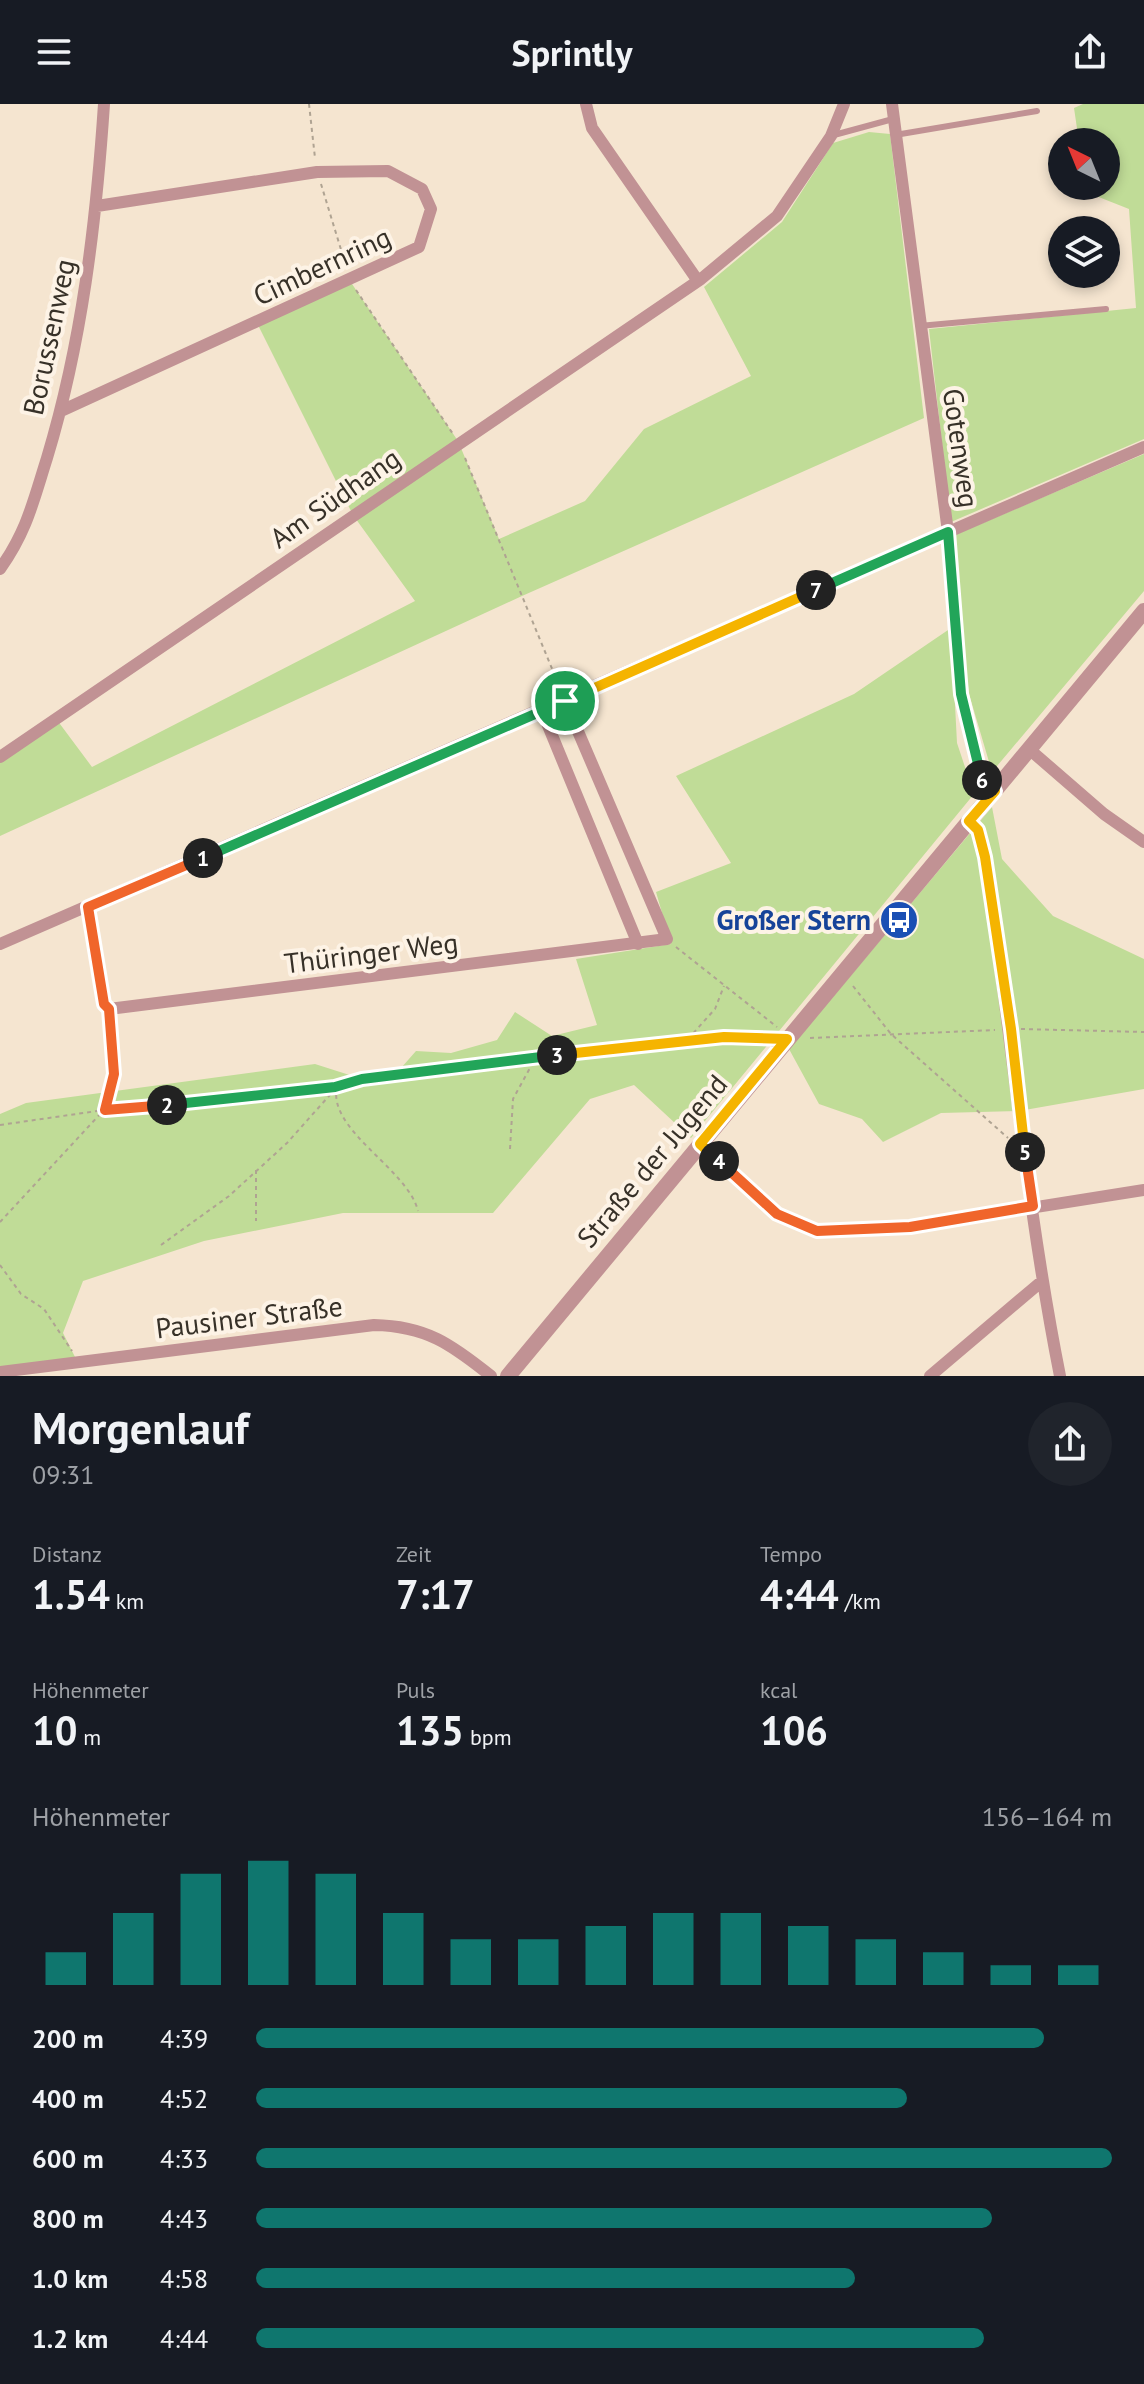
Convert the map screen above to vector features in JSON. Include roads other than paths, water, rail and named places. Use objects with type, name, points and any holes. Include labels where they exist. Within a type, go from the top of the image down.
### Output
[{"type":"street","name":"Borussenweg","points":[[0,569],[21,539],[61,411],[88,282],[104,104]]},
{"type":"street","points":[[586,104],[592,128],[698,281]]},
{"type":"street","name":"Am Südhang","points":[[0,757],[458,441],[698,281],[777,216],[831,136],[844,104]]},
{"type":"street","name":"Gotenweg","points":[[892,104],[948,532],[961,694],[982,780],[995,791]]},
{"type":"street","name":"Cimbernring","points":[[61,411],[419,247],[431,209],[422,189],[388,171],[317,172],[97,206]]},
{"type":"street","points":[[0,944],[1144,447]]},
{"type":"street","name":"Straße der Jugend","points":[[508,1376],[1144,611]]},
{"type":"street","name":"Thüringer Weg","points":[[109,1009],[667,939],[565,701]]},
{"type":"street","points":[[542,711],[638,944]]},
{"type":"street","points":[[1029,749],[1104,814],[1144,842]]},
{"type":"street","points":[[969,821],[978,830],[985,857],[1011,1029],[1041,1282],[1060,1376]]},
{"type":"street","points":[[88,907],[104,1004],[109,1009],[114,1074]]},
{"type":"street","points":[[700,1144],[777,1214],[817,1231],[910,1227],[1144,1190]]},
{"type":"street","points":[[930,1376],[1041,1282]]},
{"type":"street","name":"Pausiner Straße","points":[[0,1372],[374,1325],[406,1325],[445,1342],[491,1376]]},
{"type":"street","points":[[78,1363],[84,1376]]},
{"type":"lane","points":[[895,135],[1037,111]]},
{"type":"lane","points":[[831,136],[893,119]]},
{"type":"lane","points":[[919,326],[1106,309]]},
{"type":"place","name":"Großer Stern","points":[[899,920]]}]
